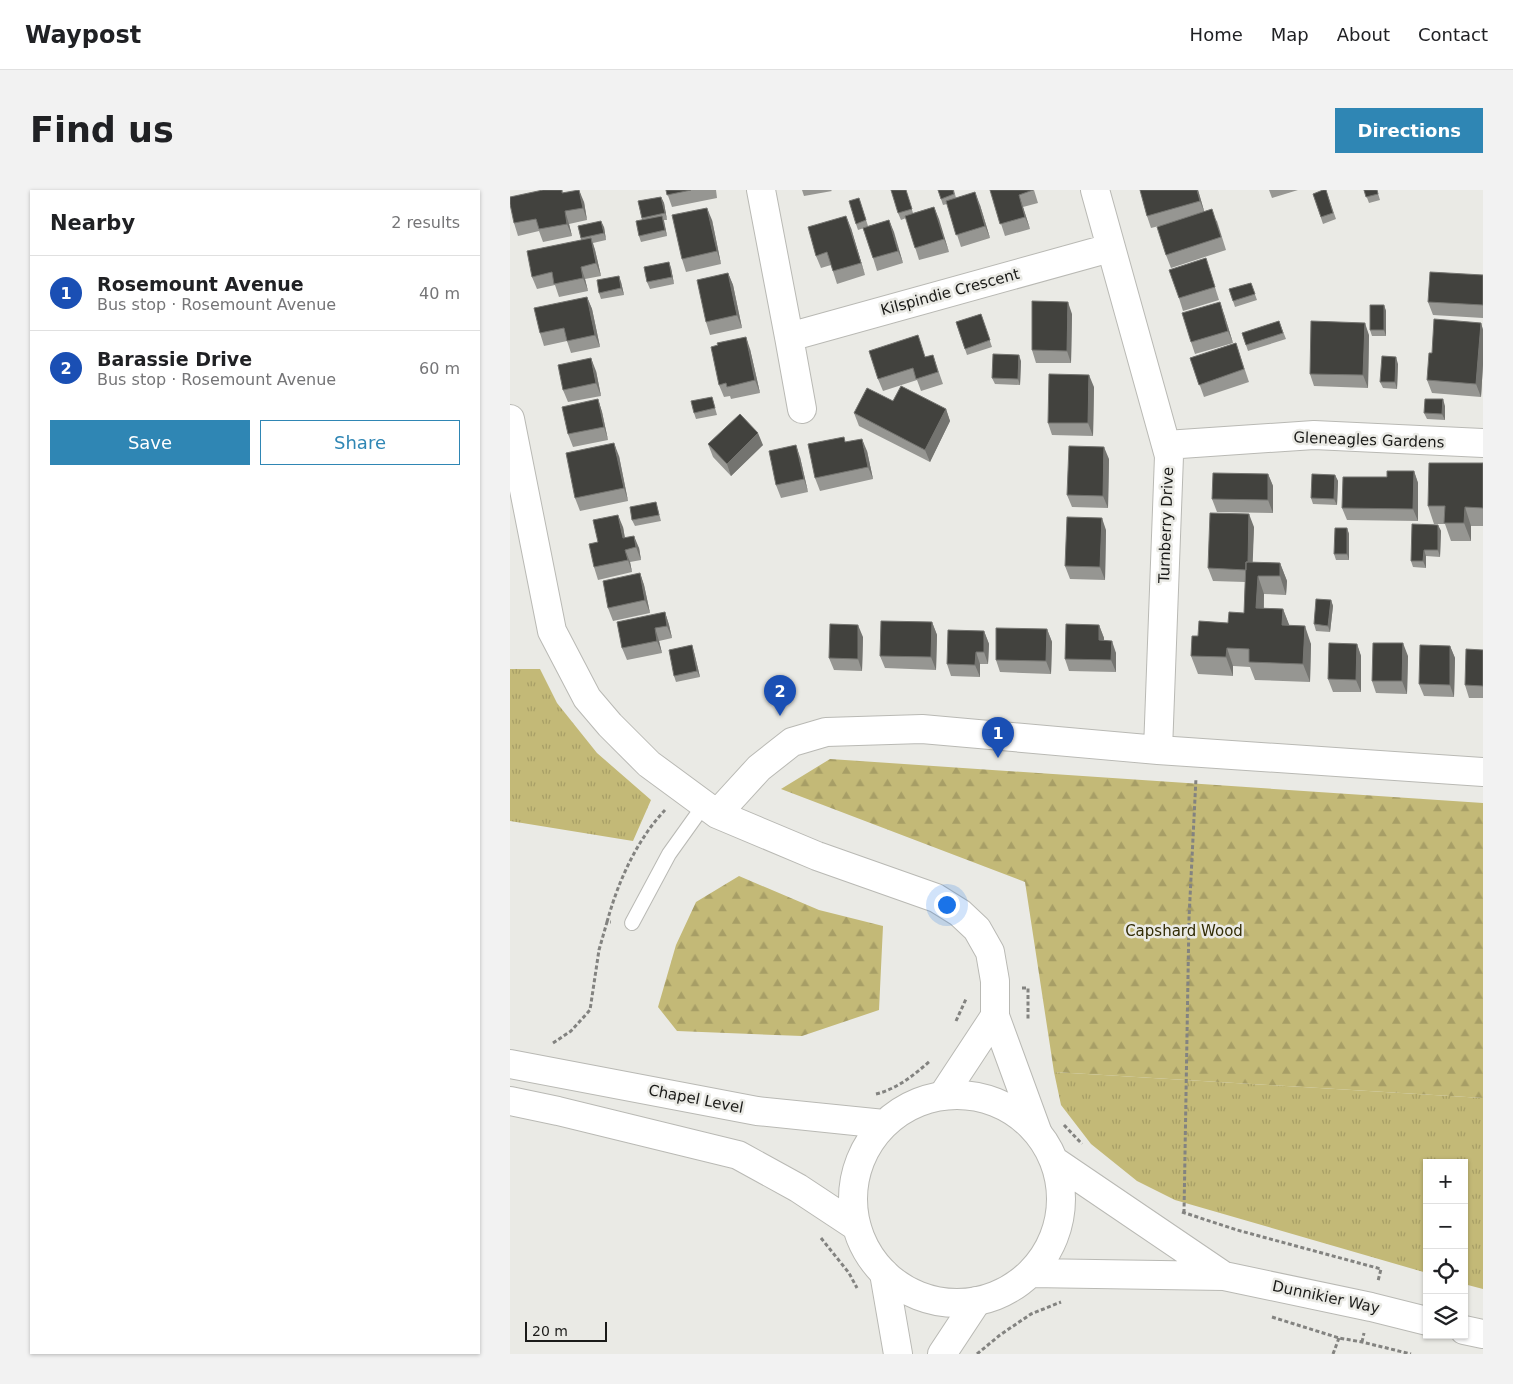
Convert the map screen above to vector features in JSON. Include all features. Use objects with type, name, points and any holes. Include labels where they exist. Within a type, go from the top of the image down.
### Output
[{"type":"street","points":[[761,190],[802,409]]},
{"type":"street","name":"Turnberry Drive","points":[[1094,190],[1169,456],[1158,750]]},
{"type":"street","name":"Kilspindie Crescent","points":[[790,337],[1110,248]]},
{"type":"street","points":[[510,419],[516,477],[552,631],[587,698],[610,725],[649,764],[702,803],[816,856],[936,898],[960,913],[977,928],[990,952],[995,988],[995,1016],[1049,1126],[1062,1192],[1060,1221],[1049,1250],[1031,1274],[1006,1291],[977,1301],[944,1302],[912,1293],[884,1274],[867,1252],[857,1227],[852,1200],[856,1172],[867,1146],[884,1124],[911,1105],[943,1095],[978,1096],[1011,1108],[1049,1126]]},
{"type":"street","name":"Gleneagles Gardens","points":[[1166,446],[1314,435],[1483,443]]},
{"type":"street","points":[[702,803],[758,768],[792,742],[826,732],[922,729],[1158,750],[1483,772]]},
{"type":"street","points":[[943,1095],[995,1016]]},
{"type":"street","name":"Chapel Level","points":[[510,1064],[757,1111],[884,1124]]},
{"type":"street","points":[[510,1101],[738,1154],[798,1188],[857,1227]]},
{"type":"street","name":"Dunnikier Way","points":[[1056,1162],[1224,1276]]},
{"type":"street","points":[[884,1274],[898,1354]]},
{"type":"street","name":"Dunnikier Way","points":[[1031,1274],[1224,1276],[1423,1319]]},
{"type":"street","points":[[942,1354],[977,1301]]},
{"type":"street","points":[[1468,1331],[1483,1334]]},
{"type":"lane","points":[[632,923],[669,854],[702,803]]},
{"type":"path","points":[[1184,1213],[1189,918],[1197,752]]},
{"type":"path","points":[[558,1048],[549,1046],[571,1032],[590,1010],[599,950],[615,893],[638,846],[660,815],[702,803]]},
{"type":"path","points":[[607,922],[632,923]]},
{"type":"path","points":[[954,1025],[971,988],[1028,988],[1028,1023]]},
{"type":"path","points":[[874,1094],[884,1092],[912,1077],[934,1058]]},
{"type":"path","points":[[1049,1126],[1087,1149]]},
{"type":"path","points":[[1178,1211],[1237,1230],[1381,1269],[1362,1342]]},
{"type":"path","points":[[818,1235],[849,1274],[861,1296]]},
{"type":"path","points":[[977,1354],[1000,1335],[1031,1314],[1061,1302],[1070,1302]]},
{"type":"path","points":[[1269,1316],[1339,1338],[1412,1354]]},
{"type":"path","points":[[1333,1354],[1339,1338]]},
{"type":"green space","points":[[510,669],[540,669],[557,703],[597,753],[651,800],[633,841],[510,821]]},
{"type":"green space","name":"Capshard Wood","points":[[830,759],[1483,803],[1483,1098],[1054,1072],[1025,882],[781,789]]},
{"type":"green space","points":[[739,876],[819,910],[883,926],[879,1010],[802,1036],[677,1031],[658,1007],[676,945],[696,902]]},
{"type":"green space","points":[[1054,1072],[1483,1098],[1483,1289],[1468,1285],[1468,1159],[1423,1159],[1423,1272],[1175,1200],[1137,1181],[1091,1144],[1061,1105]]},
{"type":"building","points":[[543,190],[562,190],[562,193],[579,190],[583,208],[565,211],[567,224],[539,229],[536,219],[514,223],[510,197]]},
{"type":"building","points":[[666,190],[691,190],[667,195]]},
{"type":"building","points":[[891,190],[906,190],[912,209],[898,213]]},
{"type":"building","points":[[938,190],[953,190],[954,194],[941,199]]},
{"type":"building","points":[[990,190],[1033,190],[1019,195],[1025,217],[1000,224]]},
{"type":"building","points":[[1140,190],[1197,190],[1200,201],[1147,216]]},
{"type":"building","points":[[1326,190],[1333,213],[1321,217],[1313,194]]},
{"type":"building","points":[[1364,190],[1377,190],[1378,194],[1366,197]]},
{"type":"building","points":[[975,192],[985,226],[956,235],[946,201]]},
{"type":"building","points":[[661,197],[665,213],[642,218],[638,201]]},
{"type":"building","points":[[859,198],[866,220],[856,224],[849,201]]},
{"type":"building","points":[[934,207],[944,239],[915,248],[905,216]]},
{"type":"building","points":[[707,208],[717,251],[682,259],[672,215]]},
{"type":"building","points":[[1212,209],[1221,237],[1166,255],[1157,227]]},
{"type":"building","points":[[662,216],[665,230],[639,236],[636,221]]},
{"type":"building","points":[[846,216],[861,263],[833,271],[827,252],[816,256],[808,227]]},
{"type":"building","points":[[889,220],[898,251],[873,258],[863,228]]},
{"type":"building","points":[[601,221],[604,233],[581,238],[578,226]]},
{"type":"building","points":[[591,238],[596,263],[581,267],[583,278],[554,284],[552,272],[532,277],[527,251]]},
{"type":"building","points":[[1206,258],[1215,287],[1179,298],[1169,270]]},
{"type":"building","points":[[669,262],[672,277],[647,282],[644,267]]},
{"type":"building","points":[[1430,272],[1483,275],[1483,305],[1428,302]]},
{"type":"building","points":[[728,273],[737,315],[706,322],[697,280]]},
{"type":"building","points":[[619,276],[621,288],[599,293],[597,280]]},
{"type":"building","points":[[1251,283],[1255,294],[1233,301],[1229,289]]},
{"type":"building","points":[[587,297],[595,335],[567,341],[564,328],[540,333],[534,308]]},
{"type":"building","points":[[1032,301],[1068,302],[1067,351],[1032,350]]},
{"type":"building","points":[[1220,302],[1228,331],[1191,342],[1182,313]]},
{"type":"building","points":[[1370,305],[1384,305],[1384,330],[1370,330]]},
{"type":"building","points":[[981,314],[990,340],[965,349],[956,322]]},
{"type":"building","points":[[1434,319],[1481,323],[1476,384],[1427,380],[1429,353],[1432,353]]},
{"type":"building","points":[[1279,321],[1283,333],[1246,345],[1242,333]]},
{"type":"building","points":[[1311,321],[1365,323],[1363,375],[1310,374]]},
{"type":"building","points":[[918,335],[925,357],[933,355],[938,372],[916,379],[913,368],[878,379],[869,351]]},
{"type":"building","points":[[746,337],[755,380],[727,387],[726,383],[719,385],[711,347],[718,345],[717,343]]},
{"type":"building","points":[[1236,343],[1244,369],[1199,385],[1190,358]]},
{"type":"building","points":[[993,354],[1019,355],[1018,379],[992,378]]},
{"type":"building","points":[[1382,356],[1396,357],[1395,382],[1380,382]]},
{"type":"building","points":[[591,358],[596,383],[563,390],[558,365]]},
{"type":"building","points":[[1049,374],[1089,375],[1088,423],[1048,423]]},
{"type":"building","points":[[901,386],[946,409],[925,450],[854,413],[867,388],[893,401]]},
{"type":"building","points":[[712,397],[715,408],[694,413],[691,401]]},
{"type":"building","points":[[598,399],[604,427],[568,434],[562,407]]},
{"type":"building","points":[[1425,399],[1443,399],[1442,414],[1424,413]]},
{"type":"building","points":[[740,414],[758,433],[727,464],[708,444]]},
{"type":"building","points":[[844,437],[845,442],[862,439],[868,467],[815,478],[808,444]]},
{"type":"building","points":[[614,443],[624,488],[575,498],[566,453]]},
{"type":"building","points":[[796,445],[804,479],[776,485],[769,451]]},
{"type":"building","points":[[1069,446],[1104,447],[1103,496],[1067,495]]},
{"type":"building","points":[[1429,463],[1483,463],[1483,508],[1465,507],[1464,523],[1444,523],[1445,506],[1428,506]]},
{"type":"building","points":[[1387,471],[1414,471],[1413,509],[1342,508],[1343,477],[1387,477]]},
{"type":"building","points":[[1213,473],[1268,474],[1268,500],[1212,499]]},
{"type":"building","points":[[1312,474],[1335,475],[1334,499],[1311,498]]},
{"type":"building","points":[[656,502],[659,515],[632,520],[630,507]]},
{"type":"building","points":[[1210,513],[1249,514],[1248,562],[1246,562],[1246,570],[1208,568]]},
{"type":"building","points":[[618,515],[623,538],[634,536],[636,547],[625,550],[628,560],[594,567],[589,544],[598,542],[593,520]]},
{"type":"building","points":[[1067,517],[1102,518],[1100,567],[1065,566]]},
{"type":"building","points":[[1412,524],[1438,525],[1438,550],[1424,550],[1423,561],[1411,561]]},
{"type":"building","points":[[1335,528],[1347,528],[1347,554],[1334,554]]},
{"type":"building","points":[[1246,562],[1280,563],[1280,576],[1258,576],[1256,608],[1283,609],[1282,625],[1305,626],[1303,664],[1249,662],[1249,649],[1227,648],[1226,657],[1191,656],[1192,636],[1198,636],[1199,621],[1228,623],[1229,612],[1244,613]]},
{"type":"building","points":[[640,573],[645,600],[608,608],[603,581]]},
{"type":"building","points":[[1316,599],[1331,600],[1328,626],[1314,624]]},
{"type":"building","points":[[665,612],[667,626],[655,628],[657,641],[622,648],[617,622]]},
{"type":"building","points":[[881,621],[932,622],[931,657],[880,656]]},
{"type":"building","points":[[830,624],[858,625],[858,659],[829,658]]},
{"type":"building","points":[[1066,624],[1099,625],[1099,640],[1112,641],[1111,660],[1065,659]]},
{"type":"building","points":[[996,628],[1047,629],[1046,661],[996,660]]},
{"type":"building","points":[[948,630],[984,631],[984,652],[976,652],[975,665],[947,664]]},
{"type":"building","points":[[1329,643],[1357,644],[1356,680],[1328,679]]},
{"type":"building","points":[[1373,643],[1403,643],[1402,681],[1372,681]]},
{"type":"building","points":[[692,645],[697,671],[674,676],[669,650]]},
{"type":"building","points":[[1420,645],[1450,646],[1450,685],[1419,684]]},
{"type":"building","points":[[1466,649],[1483,650],[1483,686],[1465,685]]},
{"type":"place","name":"Barassie Drive","points":[[780,716]]},
{"type":"place","name":"Rosemount Avenue","points":[[998,758]]}]
